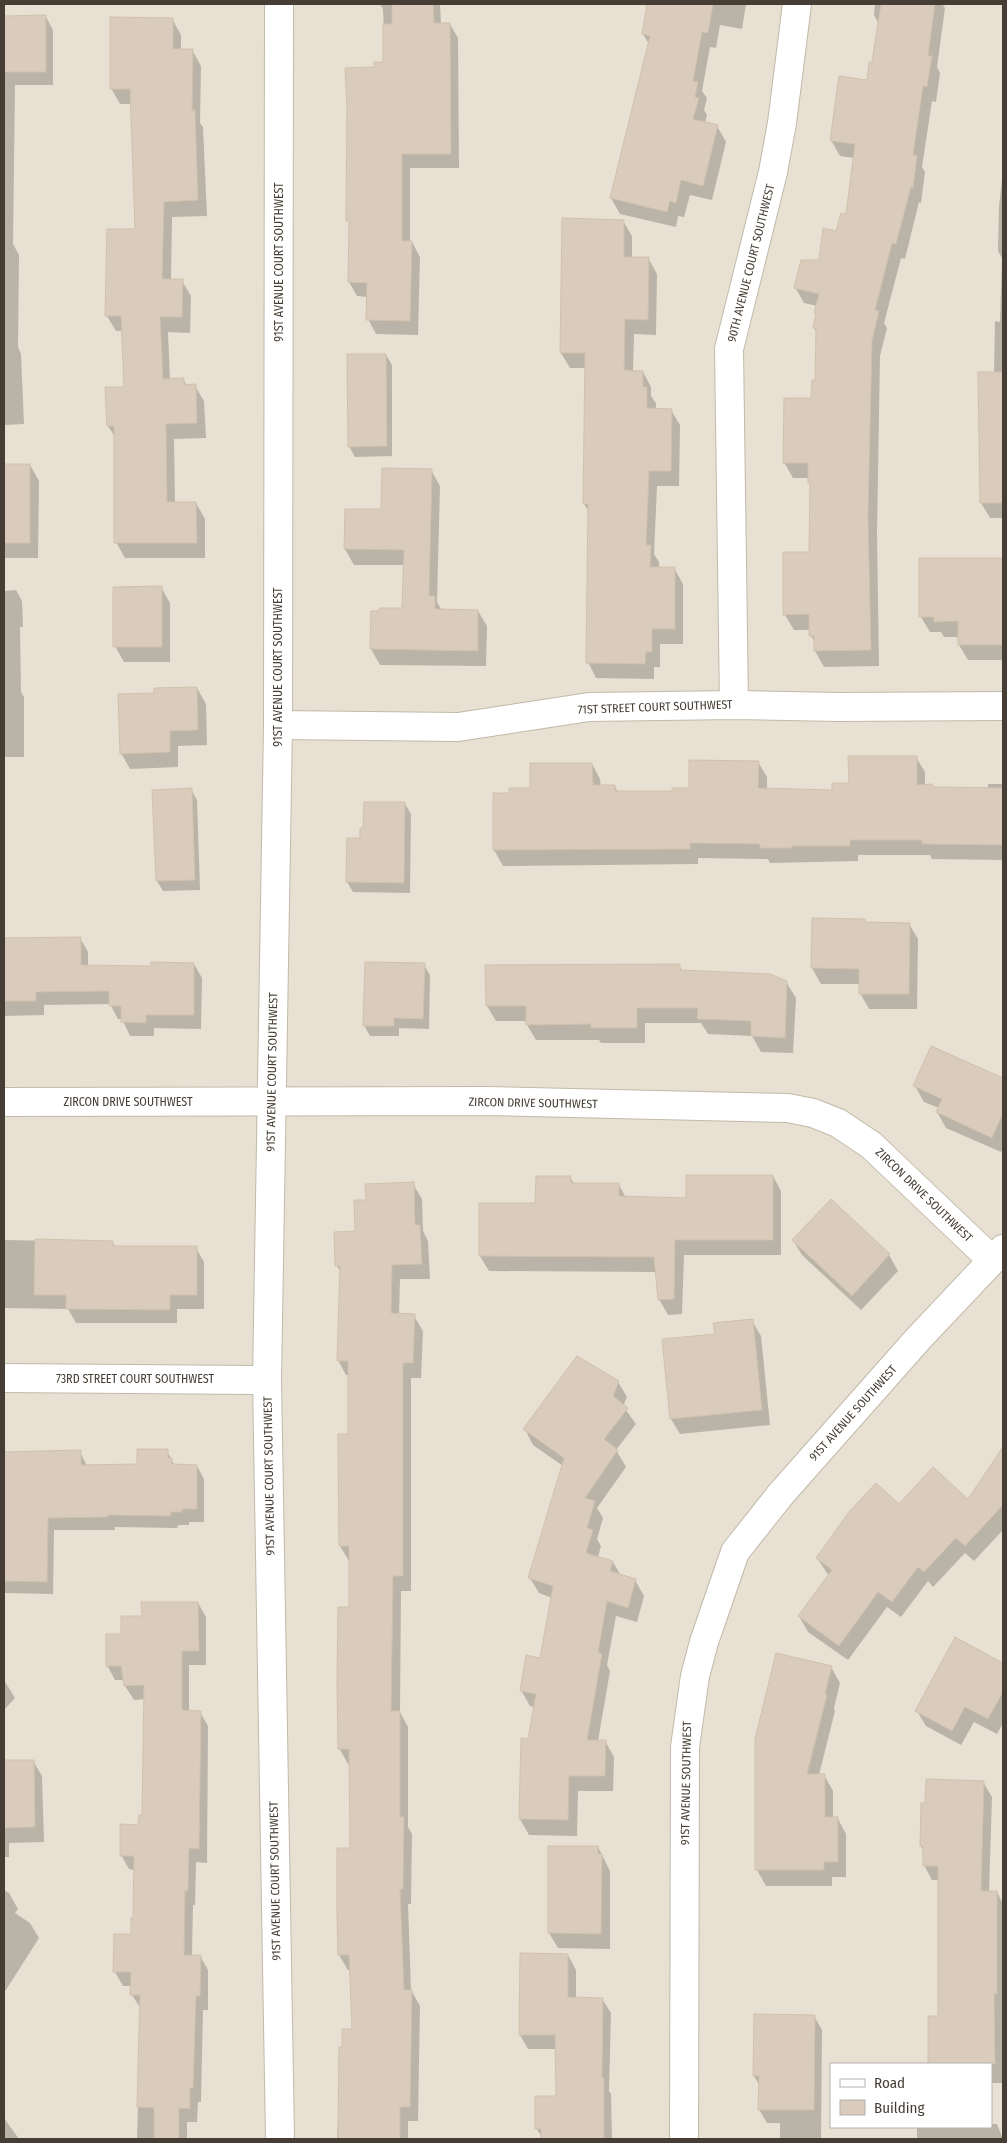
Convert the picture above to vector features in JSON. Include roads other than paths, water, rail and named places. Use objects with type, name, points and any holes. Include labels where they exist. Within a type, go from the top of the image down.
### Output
[{"type":"street","name":"91ST AVENUE COURT SOUTHWEST","points":[[279,4],[278,725],[267,1380],[280,2139]]},
{"type":"street","name":"90TH AVENUE COURT SOUTHWEST","points":[[734,704],[729,349],[773,172],[782,123],[797,4]]},
{"type":"street","name":"71ST STREET COURT SOUTHWEST","points":[[278,725],[458,727],[590,707],[734,704],[838,707],[1003,706]]},
{"type":"street","name":"ZIRCON DRIVE SOUTHWEST","points":[[4,1102],[488,1101],[778,1107],[813,1113],[838,1123],[871,1145],[998,1255]]},
{"type":"street","name":"91ST AVENUE SOUTHWEST","points":[[684,2139],[685,1747],[690,1702],[704,1642],[735,1552],[780,1495],[918,1339],[998,1255]]},
{"type":"street","name":"73RD STREET COURT SOUTHWEST","points":[[4,1378],[267,1380]]}]
